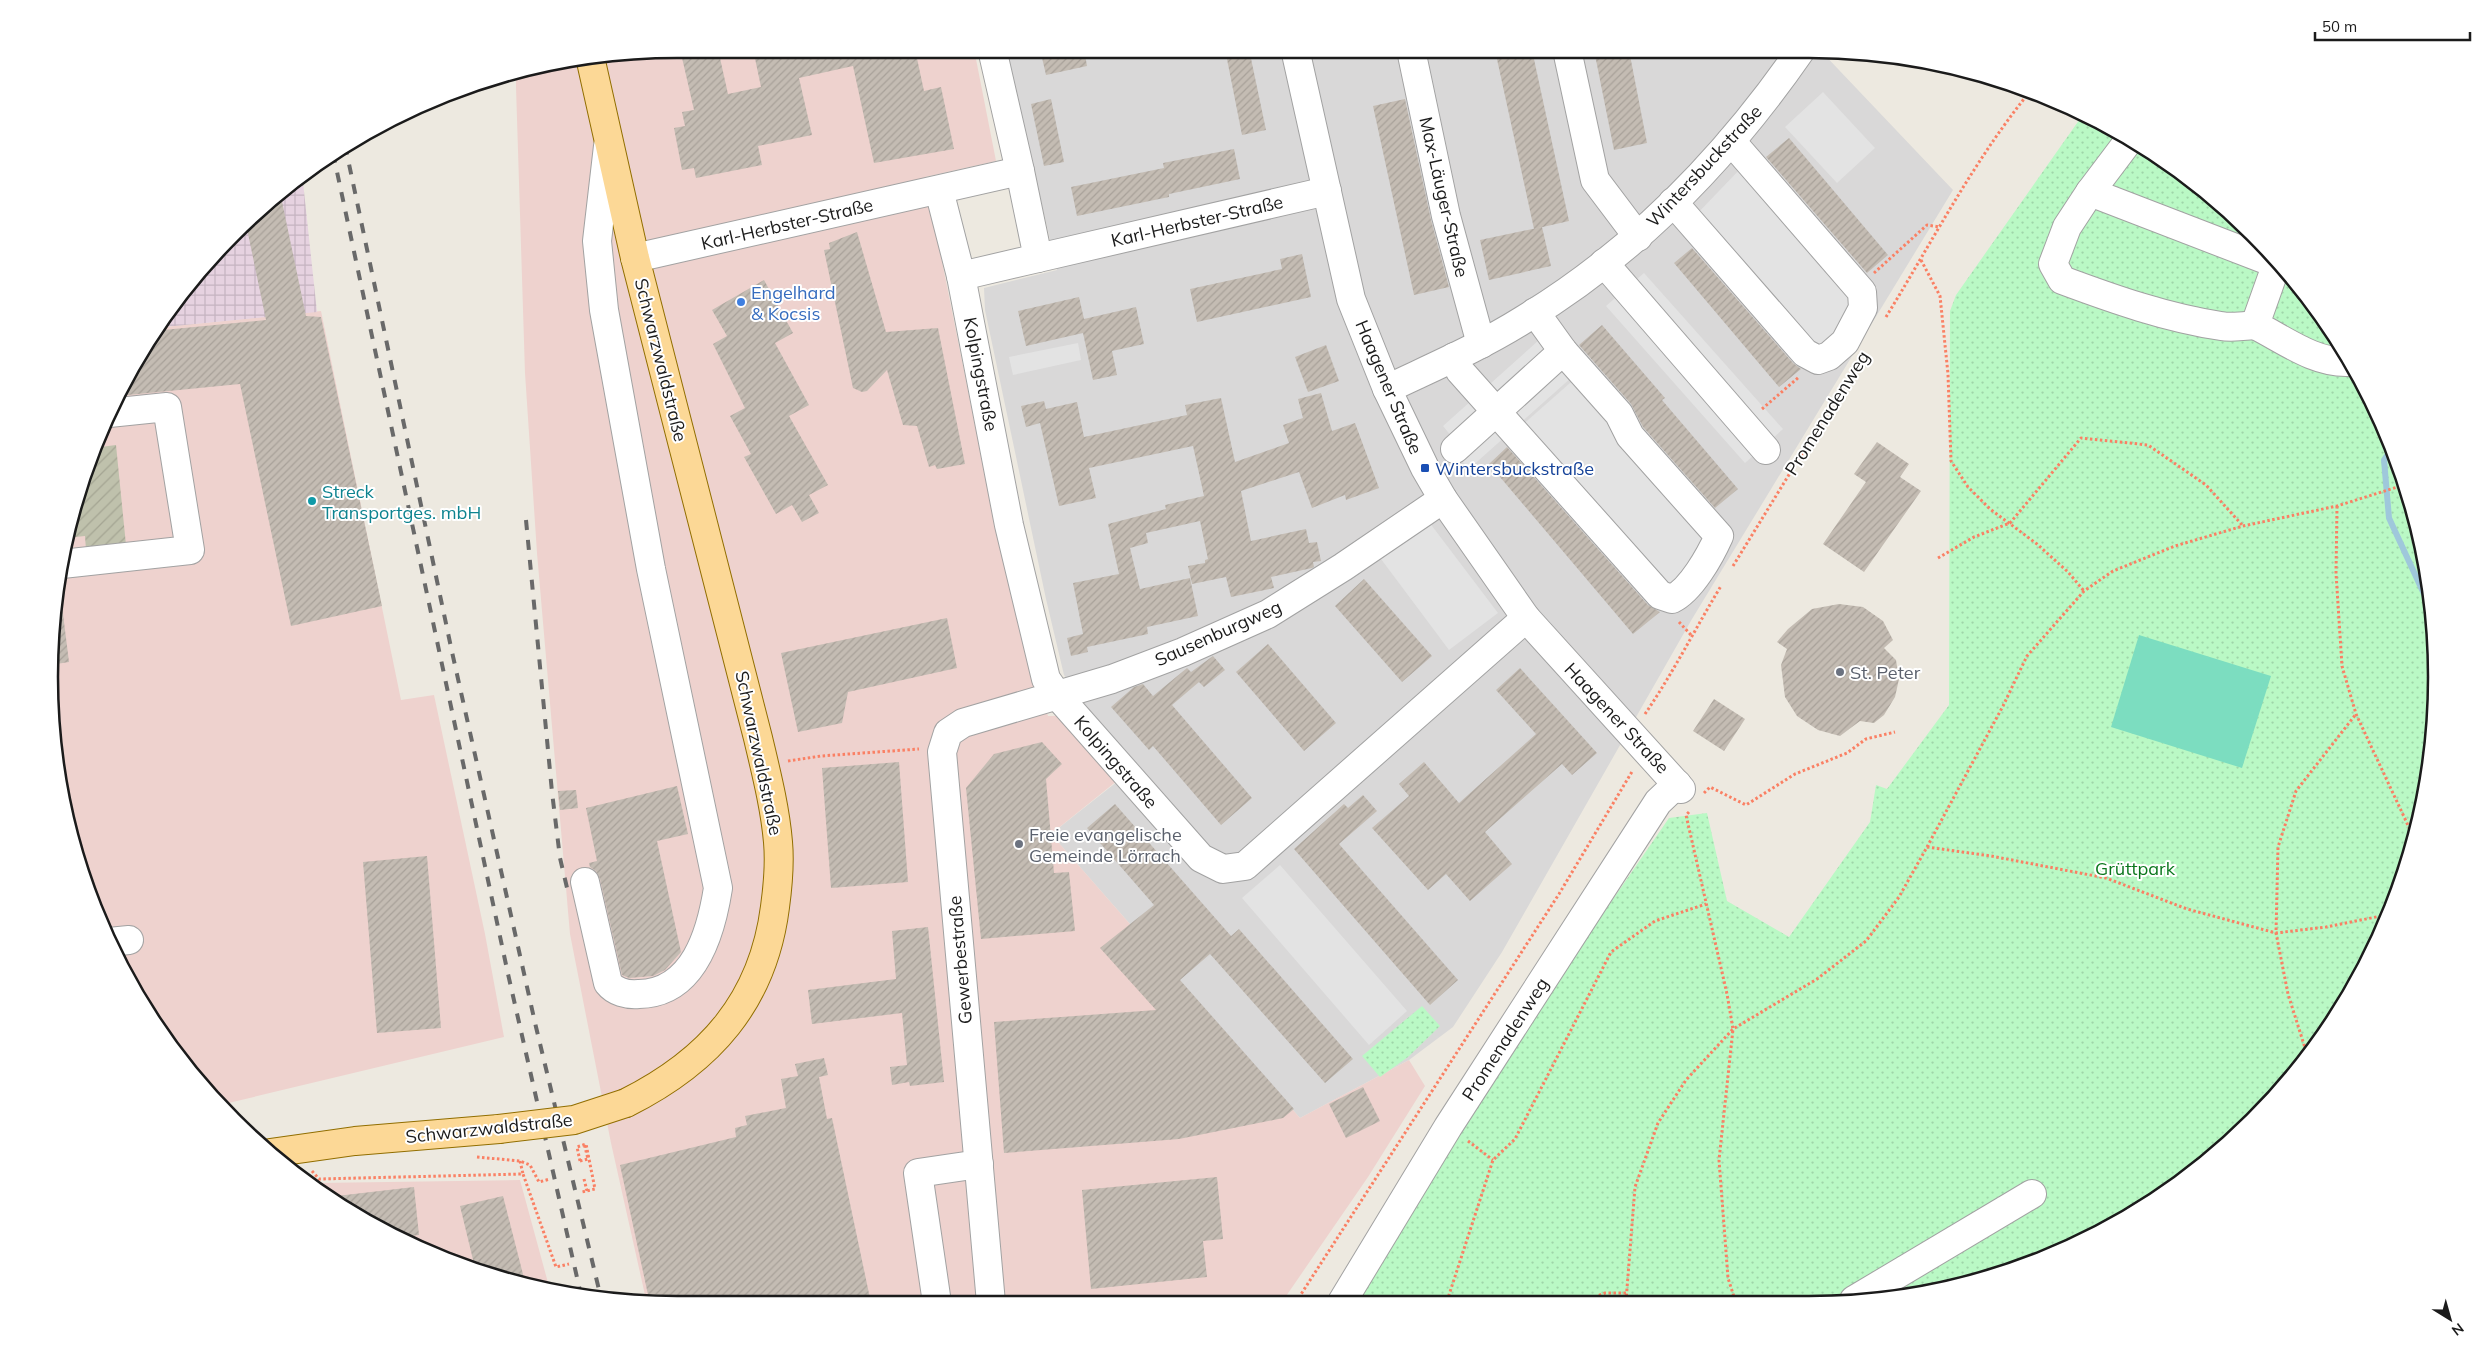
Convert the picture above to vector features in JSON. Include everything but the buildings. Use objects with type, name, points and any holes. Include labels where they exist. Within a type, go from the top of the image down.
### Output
[{"type":"main road","name":"Schwarzwaldstraße","points":[[280,1152],[355,1141],[499,1129],[574,1120],[626,1103],[653,1089],[681,1070],[712,1044],[735,1015],[756,982],[769,941],[779,878],[774,810],[758,738],[635,258],[591,64]]},
{"type":"street","points":[[994,58],[1038,258]]},
{"type":"street","name":"Haagener Straße","points":[[1297,58],[1352,299],[1387,389],[1409,438],[1443,499],[1526,618],[1687,795]]},
{"type":"street","name":"Max-Läuger-Straße","points":[[1413,58],[1446,216],[1481,344]]},
{"type":"street","points":[[1569,58],[1595,180],[1638,237]]},
{"type":"street","name":"Wintersbuckstraße","points":[[1387,389],[1481,344],[1535,312],[1638,237],[1731,141],[1769,96],[1795,58]]},
{"type":"street","points":[[1673,202],[1805,353],[1818,360],[1829,356],[1845,342],[1863,308],[1862,292],[1731,141]]},
{"type":"street","points":[[585,882],[608,983],[612,988],[635,994],[648,994],[666,988],[686,973],[703,947],[713,918],[718,888],[651,569],[604,310],[597,241],[608,142]]},
{"type":"street","points":[[2126,145],[2090,192],[2067,227],[2053,264],[2062,280],[2105,296],[2164,314],[2222,327],[2255,326],[2310,355],[2342,362]]},
{"type":"street","name":"Karl-Herbster-Straße","points":[[635,258],[1020,172]]},
{"type":"street","name":"Kolpingstraße","points":[[939,190],[961,276],[1009,525],[1046,679],[1057,695],[1201,858],[1223,868],[1245,866],[1526,618]]},
{"type":"street","name":"Karl-Herbster-Straße","points":[[961,276],[1327,191]]},
{"type":"street","points":[[2090,192],[2265,259]]},
{"type":"street","points":[[1604,263],[1766,450]]},
{"type":"street","points":[[2255,326],[2275,270]]},
{"type":"street","points":[[1454,357],[1460,371],[1660,595],[1672,599],[1682,594],[1712,551],[1719,536],[1630,436],[1619,414],[1563,351],[1535,312]]},
{"type":"street","points":[[1455,450],[1563,351]]},
{"type":"street","points":[[68,563],[190,550],[167,407],[117,413]]},
{"type":"street","name":"Sausenburgweg","points":[[1057,695],[1112,679],[1183,652],[1268,614],[1343,567],[1443,499]]},
{"type":"street","points":[[942,752],[948,733],[963,723],[1057,695]]},
{"type":"street","name":"Gewerbestraße","points":[[942,752],[990,1296]]},
{"type":"street","name":"Promenadenweg","points":[[1346,1296],[1448,1127],[1658,802],[1687,795]]},
{"type":"street","points":[[936,1296],[918,1173],[979,1164]]},
{"type":"street","points":[[1865,1293],[2032,1194]]},
{"type":"path","points":[[1885,318],[2009,118],[2025,97]]},
{"type":"path","points":[[1858,288],[1927,225],[1940,227]]},
{"type":"path","points":[[1921,259],[1940,296],[1948,374],[1951,461],[1968,487],[1990,509],[2010,523],[2068,572],[2084,591]]},
{"type":"path","points":[[1745,425],[1818,360]]},
{"type":"path","name":"Promenadenweg","points":[[1729,572],[1859,361]]},
{"type":"path","points":[[1938,558],[1974,537],[2010,523],[2081,438],[2148,445],[2206,486],[2243,526]]},
{"type":"path","points":[[1627,1296],[1635,1187],[1658,1123],[1686,1080],[1733,1029],[1817,979],[1866,941],[1898,897],[1927,847],[2003,706],[2027,656],[2084,591],[2113,571],[2175,546],[2243,526],[2337,506],[2397,486]]},
{"type":"path","points":[[2337,506],[2336,573],[2342,666],[2356,714],[2409,827]]},
{"type":"path","points":[[1632,734],[1673,673],[1691,635],[1724,580]]},
{"type":"path","points":[[2305,1046],[2288,994],[2276,933],[2278,847],[2296,791],[2356,714]]},
{"type":"path","points":[[1735,1296],[1728,1278],[1719,1160],[1733,1029],[1686,815],[1687,795],[1710,787],[1746,805],[1795,774],[1847,753],[1866,739],[1894,732]]},
{"type":"path","points":[[789,761],[821,756],[903,750],[942,752]]},
{"type":"path","points":[[1300,1296],[1559,894],[1635,768]]},
{"type":"path","points":[[1927,847],[1991,856],[2106,878],[2187,909],[2276,933],[2326,927],[2379,916]]},
{"type":"path","points":[[1449,1296],[1493,1160],[1515,1138],[1612,952],[1655,921],[1706,904]]},
{"type":"path","points":[[1448,1127],[1493,1160]]},
{"type":"path","points":[[582,1192],[595,1189],[586,1144],[577,1146],[580,1161],[588,1160],[584,1143]]},
{"type":"path","points":[[474,1156],[520,1161],[530,1164],[539,1182],[550,1179]]},
{"type":"path","points":[[520,1161],[556,1267],[569,1264]]},
{"type":"path","points":[[319,1179],[377,1176],[523,1174]]},
{"type":"path","points":[[584,1179],[587,1191]]},
{"type":"path","points":[[1598,1296],[1605,1293],[1627,1293]]},
{"type":"shaded area","points":[[976,58],[996,161],[925,177],[990,500],[1025,651],[1048,716],[1064,716],[1118,780],[1051,834],[1300,1118],[1409,1060],[1425,1086],[1368,1177],[1286,1296],[645,1295],[611,1143],[570,934],[537,553],[525,373],[516,79],[556,69],[636,59]]},
{"type":"shaded area","points":[[1008,58],[1828,58],[1953,190],[1692,619],[1502,952],[1453,1027],[1409,1060],[1300,1118],[1051,834],[1137,766],[1087,707],[1064,675],[1046,599],[985,310],[984,288],[1057,270]]},
{"type":"shaded area","points":[[1823,92],[1875,148],[1837,183],[1785,127]]},
{"type":"shaded area","points":[[1744,165],[1860,304],[1819,355],[1695,216]]},
{"type":"shaded area","points":[[303,184],[317,312],[167,327],[211,269],[239,239],[269,211]]},
{"type":"shaded area","points":[[1644,273],[1783,429],[1745,463],[1606,306]]},
{"type":"shaded area","points":[[321,311],[401,700],[434,695],[485,934],[504,1037],[228,1103],[186,1054],[162,1021],[140,987],[121,951],[90,876],[69,798],[59,718],[59,636],[69,556],[90,478],[121,403],[140,367],[167,327]]},
{"type":"shaded area","points":[[1539,340],[1572,377],[1469,469],[1446,443],[1452,437],[1443,426]]},
{"type":"shaded area","points":[[1078,343],[1081,360],[1013,375],[1009,357]]},
{"type":"shaded area","points":[[1578,376],[1707,542],[1677,587],[1660,586],[1519,428]]},
{"type":"shaded area","points":[[116,445],[126,545],[86,550],[85,536],[74,537],[90,478],[102,447]]},
{"type":"shaded area","points":[[1426,518],[1498,613],[1449,650],[1378,555]]},
{"type":"shaded area","points":[[1280,865],[1407,1011],[1369,1045],[1242,898]]},
{"type":"shaded area","points":[[520,1180],[548,1283],[478,1264],[403,1233],[367,1214],[321,1183]]},
{"type":"green space","name":"Grüttpark","points":[[2079,120],[2118,140],[2152,162],[2216,211],[2274,269],[2323,333],[2345,367],[2364,403],[2380,440],[2395,478],[2406,517],[2416,556],[2422,596],[2428,677],[2422,758],[2416,798],[2406,837],[2395,876],[2380,914],[2364,951],[2345,987],[2323,1021],[2274,1085],[2216,1143],[2152,1192],[2118,1214],[2082,1233],[2007,1264],[1929,1285],[1849,1295],[1339,1296],[1669,818],[1707,813],[1727,901],[1789,937],[1870,822],[1876,785],[1887,789],[1949,705],[1950,311],[1956,295]]},
{"type":"green space","points":[[2139,635],[2271,676],[2242,768],[2111,727]]},
{"type":"green space","points":[[1422,1006],[1440,1026],[1408,1057],[1380,1077],[1362,1056]]},
{"type":"waterway","points":[[2386,456],[2384,460],[2389,518],[2421,587]]},
{"type":"railway","points":[[347,153],[452,652],[536,1027],[599,1291]]},
{"type":"railway","points":[[335,161],[508,974],[580,1289]]},
{"type":"railway","points":[[526,520],[552,792],[560,858],[568,892]]},
{"type":"place","name":"Engelhard & Kocsis","points":[[741,302]]},
{"type":"place","name":"Wintersbuckstraße","points":[[1425,468]]},
{"type":"place","name":"Streck Transportges. mbH","points":[[312,501]]},
{"type":"place","name":"St. Peter","points":[[1840,672]]},
{"type":"place","name":"Freie evangelische Gemeinde Lörrach","points":[[1019,844]]}]
